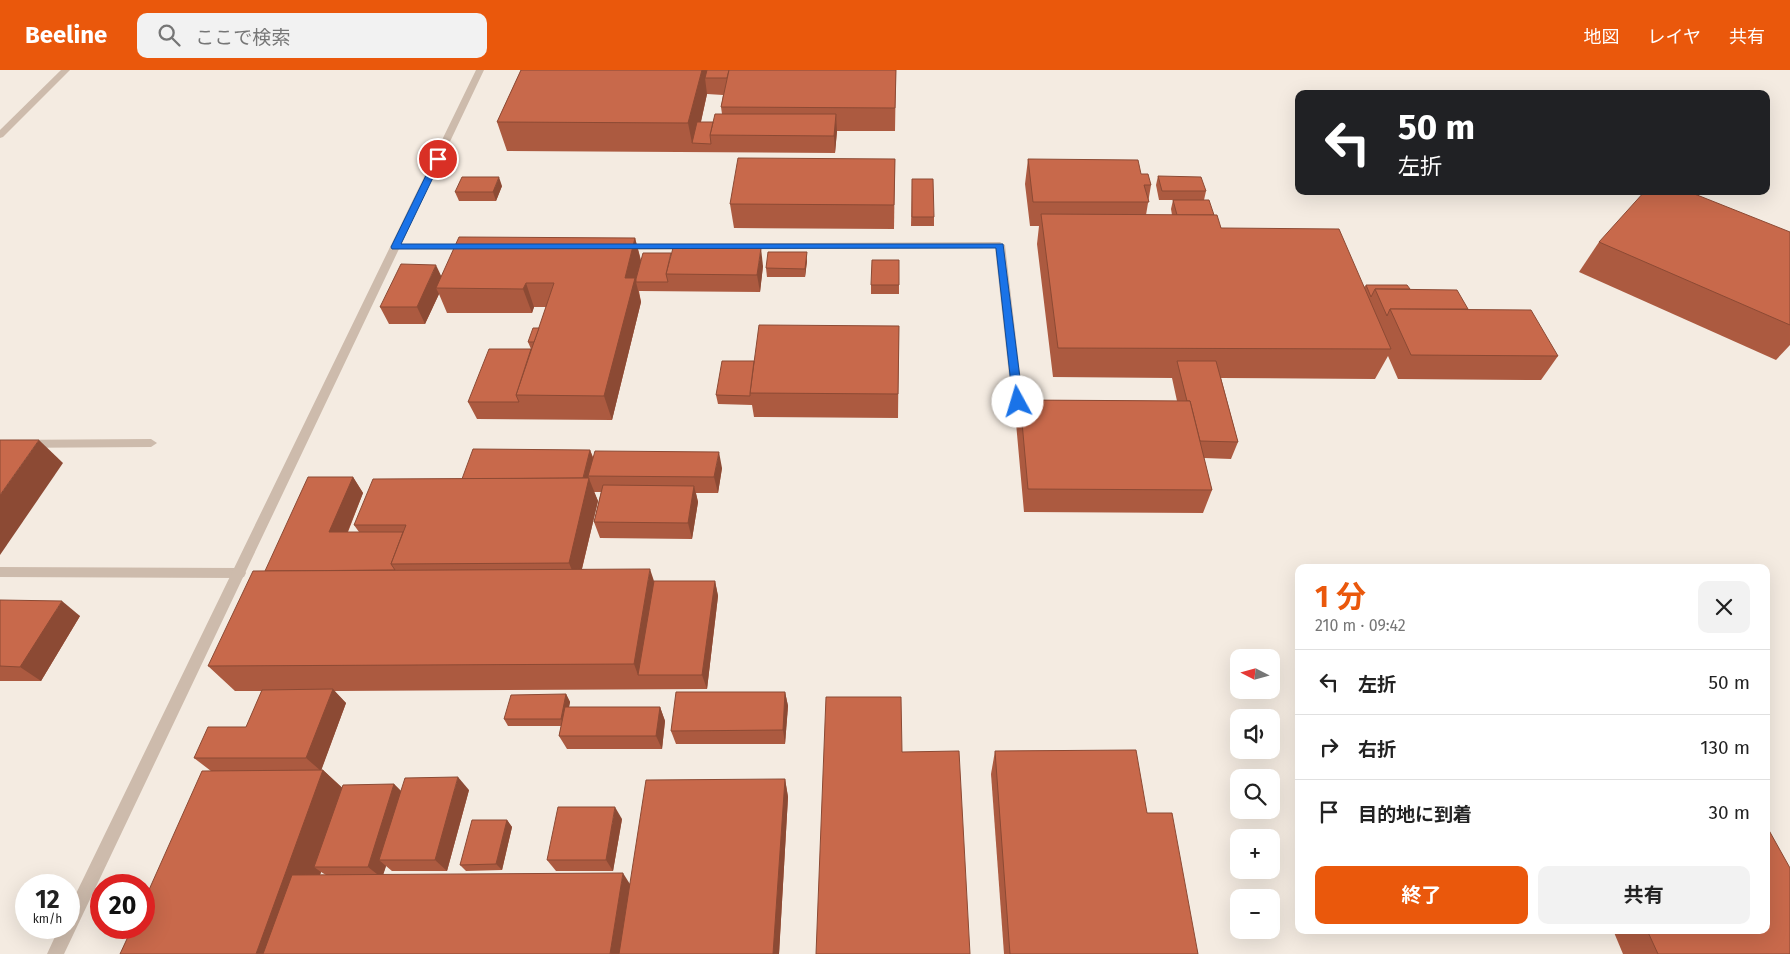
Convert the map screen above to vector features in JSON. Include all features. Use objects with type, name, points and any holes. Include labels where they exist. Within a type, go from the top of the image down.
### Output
[{"type":"street","points":[[0,135],[66,70]]},
{"type":"street","points":[[80,901],[480,70]]},
{"type":"street","points":[[614,247],[1000,246],[1018,402],[1047,402]]},
{"type":"street","points":[[395,247],[485,247]]},
{"type":"street","points":[[0,444],[151,444]]},
{"type":"street","points":[[0,572],[238,573]]},
{"type":"street","points":[[55,954],[62,939]]},
{"type":"building","points":[[521,70],[702,70],[688,123],[497,122]]},
{"type":"building","points":[[707,70],[729,70],[727,78],[705,78]]},
{"type":"building","points":[[729,70],[896,70],[895,108],[721,107]]},
{"type":"building","points":[[715,114],[836,114],[834,136],[710,135]]},
{"type":"building","points":[[697,122],[713,122],[710,135],[711,144],[692,143]]},
{"type":"building","points":[[738,158],[895,159],[894,205],[730,204]]},
{"type":"building","points":[[1028,159],[1138,160],[1141,174],[1148,174],[1151,185],[1144,185],[1149,202],[1033,202]]},
{"type":"building","points":[[1158,176],[1201,177],[1206,191],[1162,191]]},
{"type":"building","points":[[462,177],[499,177],[493,192],[455,192]]},
{"type":"building","points":[[912,179],[933,179],[934,217],[912,217]]},
{"type":"building","points":[[1641,195],[1697,195],[1790,232],[1790,325],[1599,242]]},
{"type":"building","points":[[1173,200],[1209,200],[1214,215],[1177,215]]},
{"type":"building","points":[[1041,214],[1217,215],[1221,228],[1339,229],[1391,349],[1058,348]]},
{"type":"building","points":[[459,237],[635,238],[625,278],[635,278],[604,396],[516,395],[554,283],[526,283],[523,289],[436,288]]},
{"type":"building","points":[[673,248],[761,248],[757,275],[666,274]]},
{"type":"building","points":[[768,252],[807,252],[805,269],[766,268]]},
{"type":"building","points":[[643,253],[671,253],[666,274],[668,282],[636,282]]},
{"type":"building","points":[[872,260],[899,260],[899,285],[871,285]]},
{"type":"building","points":[[401,264],[436,265],[417,307],[380,307]]},
{"type":"building","points":[[1366,285],[1407,285],[1410,289],[1375,289],[1371,297]]},
{"type":"building","points":[[1375,289],[1457,290],[1468,309],[1390,309],[1387,316]]},
{"type":"building","points":[[1390,309],[1531,310],[1558,356],[1411,355]]},
{"type":"building","points":[[759,325],[899,326],[898,394],[750,393]]},
{"type":"building","points":[[533,328],[539,328],[534,342],[528,342]]},
{"type":"building","points":[[489,349],[531,349],[516,395],[519,402],[468,402]]},
{"type":"building","points":[[722,361],[754,361],[750,396],[716,395]]},
{"type":"building","points":[[1177,361],[1216,361],[1238,442],[1200,441]]},
{"type":"building","points":[[1020,400],[1190,401],[1212,490],[1028,489]]},
{"type":"building","points":[[0,440],[39,440],[0,495]]},
{"type":"building","points":[[473,449],[590,450],[583,478],[462,479]]},
{"type":"building","points":[[595,451],[719,452],[714,477],[588,476]]},
{"type":"building","points":[[308,477],[353,477],[329,532],[403,532],[391,564],[395,570],[265,571]]},
{"type":"building","points":[[589,478],[569,563],[391,564],[406,525],[354,525],[373,479]]},
{"type":"building","points":[[603,485],[694,486],[688,523],[594,522]]},
{"type":"building","points":[[650,569],[634,664],[208,666],[253,571]]},
{"type":"building","points":[[654,581],[715,581],[702,675],[638,675]]},
{"type":"building","points":[[0,600],[62,601],[20,667],[0,666]]},
{"type":"building","points":[[333,689],[306,758],[194,758],[208,727],[246,727],[262,690]]},
{"type":"building","points":[[676,692],[785,692],[783,730],[671,731]]},
{"type":"building","points":[[566,694],[561,719],[504,719],[511,695]]},
{"type":"building","points":[[826,697],[901,697],[902,752],[959,751],[970,954],[816,954]]},
{"type":"building","points":[[565,707],[660,707],[656,736],[559,736]]},
{"type":"building","points":[[1136,750],[1147,813],[1172,813],[1198,954],[1010,954],[995,751]]},
{"type":"building","points":[[323,770],[256,954],[120,954],[127,939],[155,939],[155,876],[202,771]]},
{"type":"building","points":[[458,777],[435,860],[379,860],[405,778]]},
{"type":"building","points":[[785,779],[773,954],[619,954],[646,780]]},
{"type":"building","points":[[394,784],[368,867],[314,867],[343,785]]},
{"type":"building","points":[[558,807],[615,807],[606,860],[547,860]]},
{"type":"building","points":[[472,820],[507,820],[496,864],[460,865]]},
{"type":"building","points":[[1770,832],[1790,868],[1790,954],[1658,954],[1649,934],[1770,934]]},
{"type":"building","points":[[623,873],[610,954],[263,954],[292,875]]},
{"type":"route","points":[[438,159],[395,247],[1000,246],[1018,402]]}]
